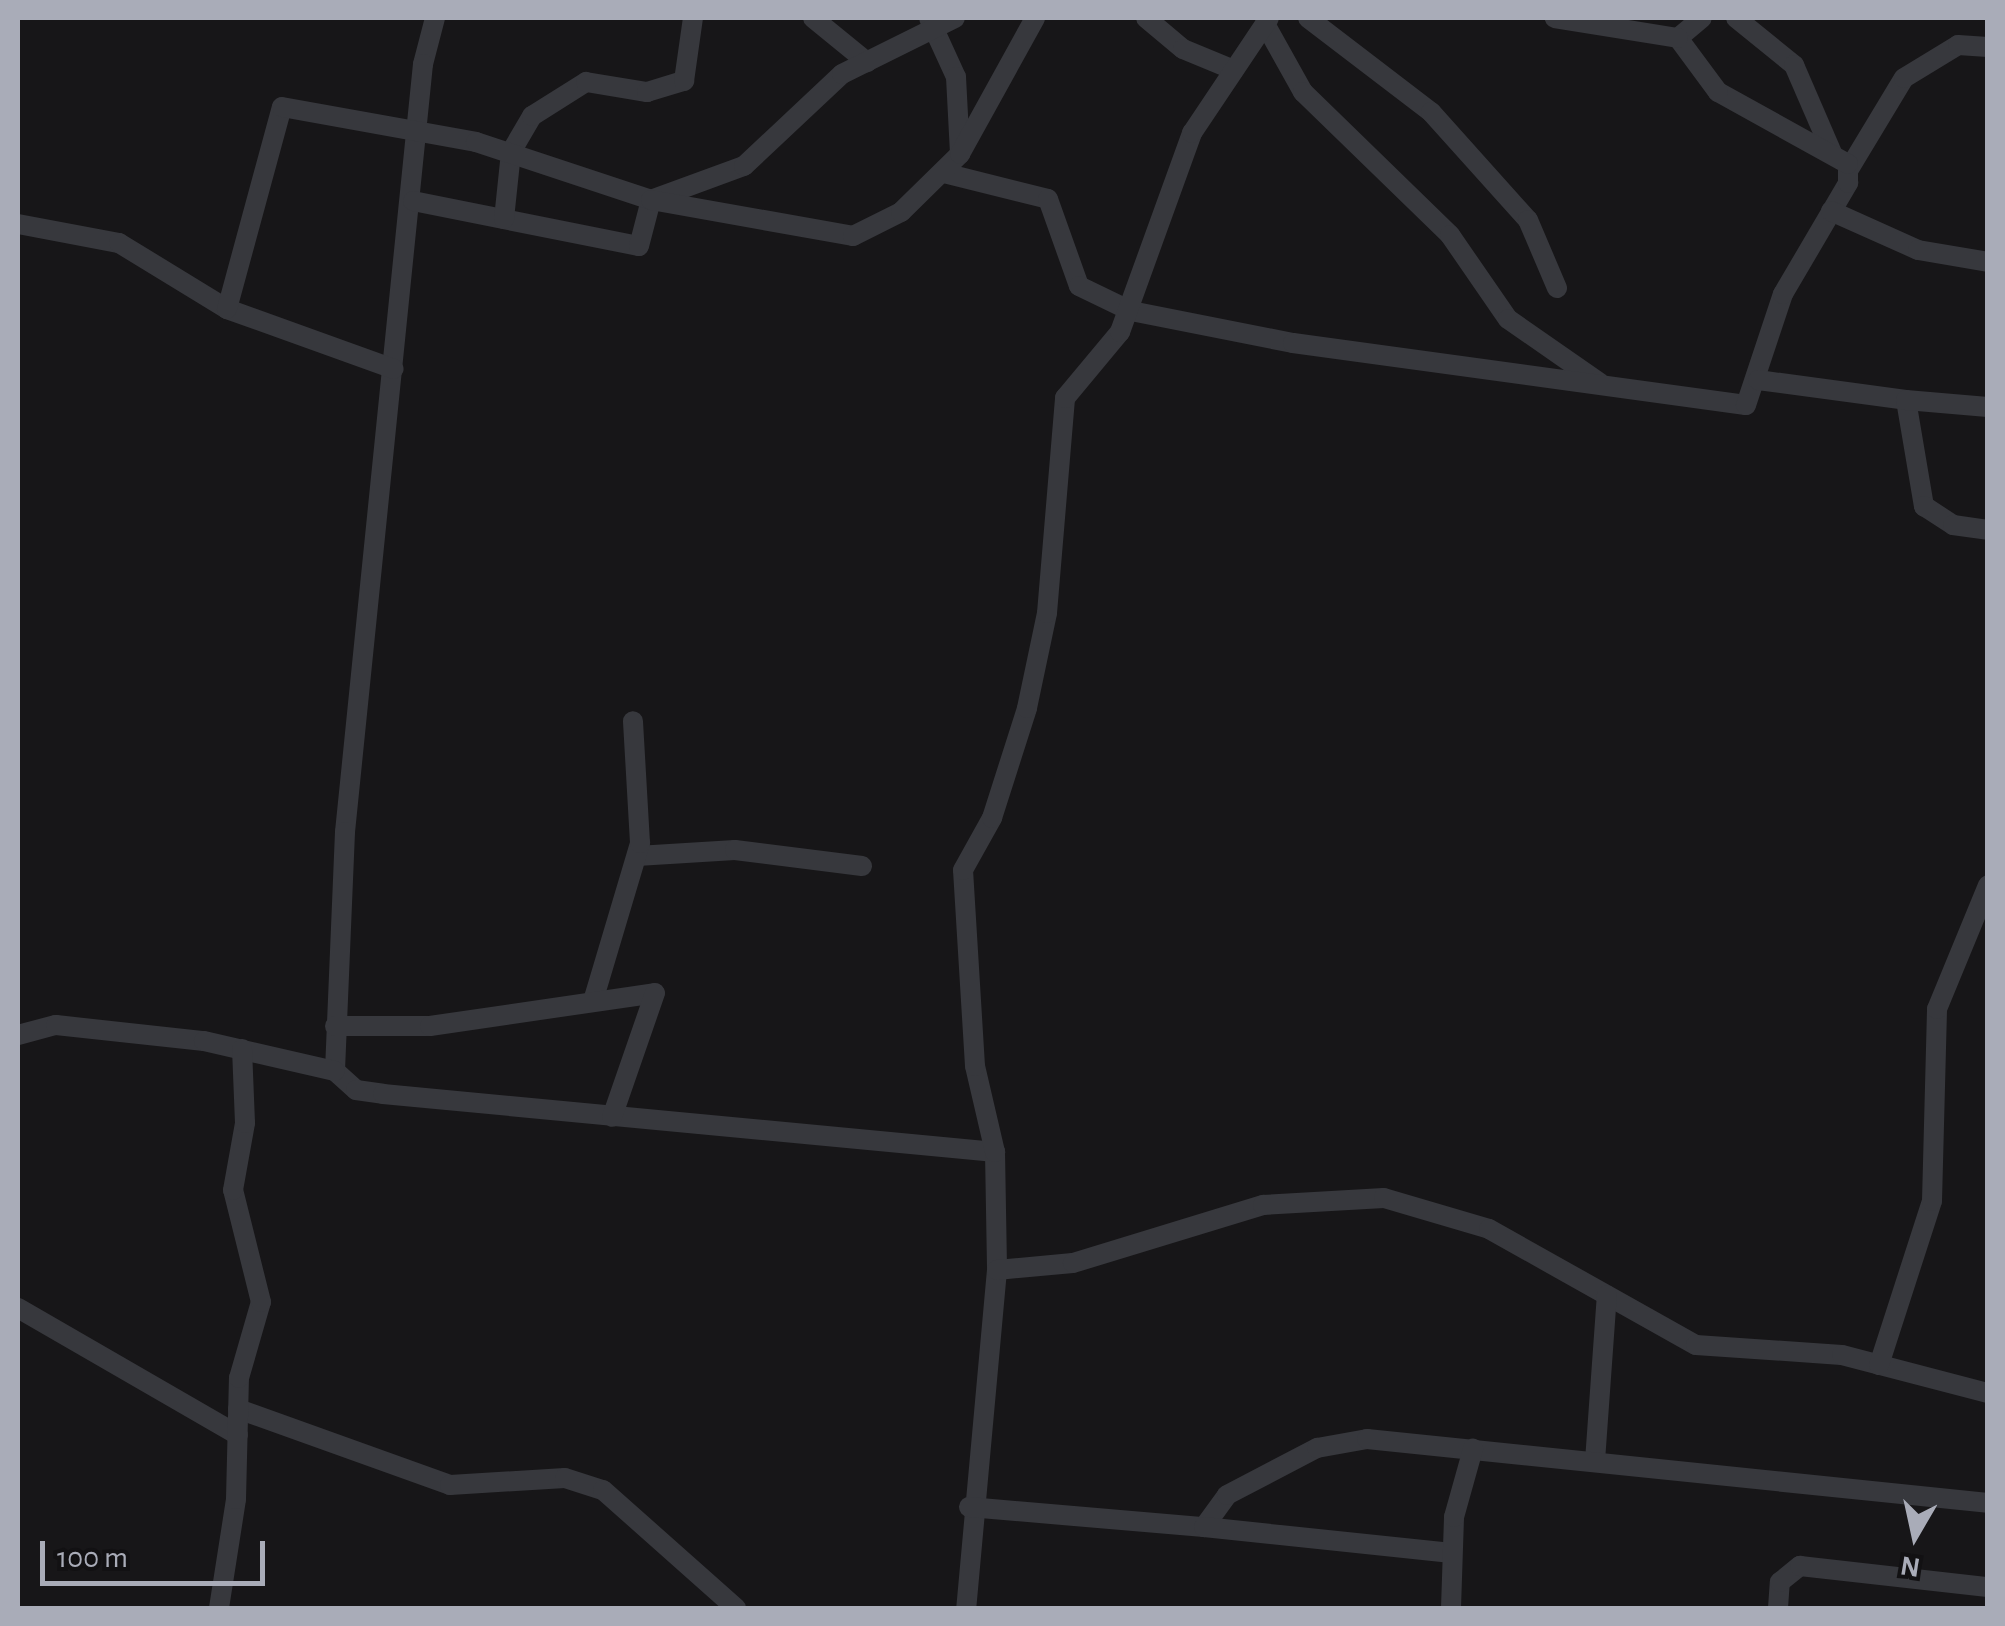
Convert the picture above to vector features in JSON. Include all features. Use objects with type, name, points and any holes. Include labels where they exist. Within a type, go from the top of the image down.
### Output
[{"type":"street","points":[[335,1071],[346,832],[418,132],[435,18]]},
{"type":"street","points":[[504,219],[511,152],[532,116],[569,88],[646,92],[684,81],[694,18]]},
{"type":"street","points":[[814,18],[867,62]]},
{"type":"street","points":[[227,309],[282,106],[511,152],[651,200],[853,236],[901,212],[960,154],[1035,18]]},
{"type":"street","points":[[1146,18],[1183,49],[1234,70]]},
{"type":"street","points":[[1308,18],[1431,112],[1528,220],[1557,288]]},
{"type":"street","points":[[1555,18],[1678,38],[1718,92],[1832,153],[1849,169]]},
{"type":"street","points":[[1678,38],[1702,18]]},
{"type":"street","points":[[1736,18],[1794,65],[1832,153]]},
{"type":"street","points":[[966,1608],[969,1507],[998,1270],[994,1152],[975,1066],[963,870],[992,818],[1027,708],[1047,614],[1065,398],[1131,311],[1192,133],[1268,20],[1304,92],[1450,235],[1508,318],[1605,386]]},
{"type":"street","points":[[651,200],[744,166],[867,62],[941,22],[956,77],[960,154]]},
{"type":"street","points":[[944,173],[1048,199],[1079,286],[1131,311],[1736,406],[1751,400],[1783,294],[1849,169],[1904,78],[1958,45],[1988,47]]},
{"type":"street","points":[[413,200],[634,246],[644,240],[651,200]]},
{"type":"street","points":[[1830,211],[1918,250],[1988,262]]},
{"type":"street","points":[[18,224],[132,248],[227,309],[394,368]]},
{"type":"street","points":[[1758,380],[1988,407]]},
{"type":"street","points":[[1906,400],[1924,506],[1953,524],[1988,530]]},
{"type":"street","points":[[593,1001],[637,856],[633,721]]},
{"type":"street","points":[[637,856],[736,850],[862,866]]},
{"type":"street","points":[[1878,1365],[1932,1201],[1937,1009],[1986,891]]},
{"type":"street","points":[[335,1026],[430,1026],[655,993],[612,1116]]},
{"type":"street","points":[[18,1035],[56,1026],[242,1048],[335,1071],[356,1090],[994,1152]]},
{"type":"street","points":[[219,1608],[238,1410],[261,1302],[233,1190],[245,1123],[242,1048]]},
{"type":"street","points":[[998,1270],[1072,1263],[1246,1208],[1384,1198],[1489,1229],[1696,1345],[1782,1347],[1878,1365],[1988,1393]]},
{"type":"street","points":[[1595,1461],[1607,1295]]},
{"type":"street","points":[[18,1308],[238,1435]]},
{"type":"street","points":[[238,1410],[450,1485],[565,1478],[603,1490],[736,1608]]},
{"type":"street","points":[[1204,1527],[1226,1494],[1339,1440],[1473,1449],[1988,1502]]},
{"type":"street","points":[[1450,1608],[1452,1553],[1473,1449]]},
{"type":"street","points":[[969,1507],[1452,1553]]},
{"type":"street","points":[[1778,1608],[1780,1582],[1800,1566],[1988,1587]]}]
